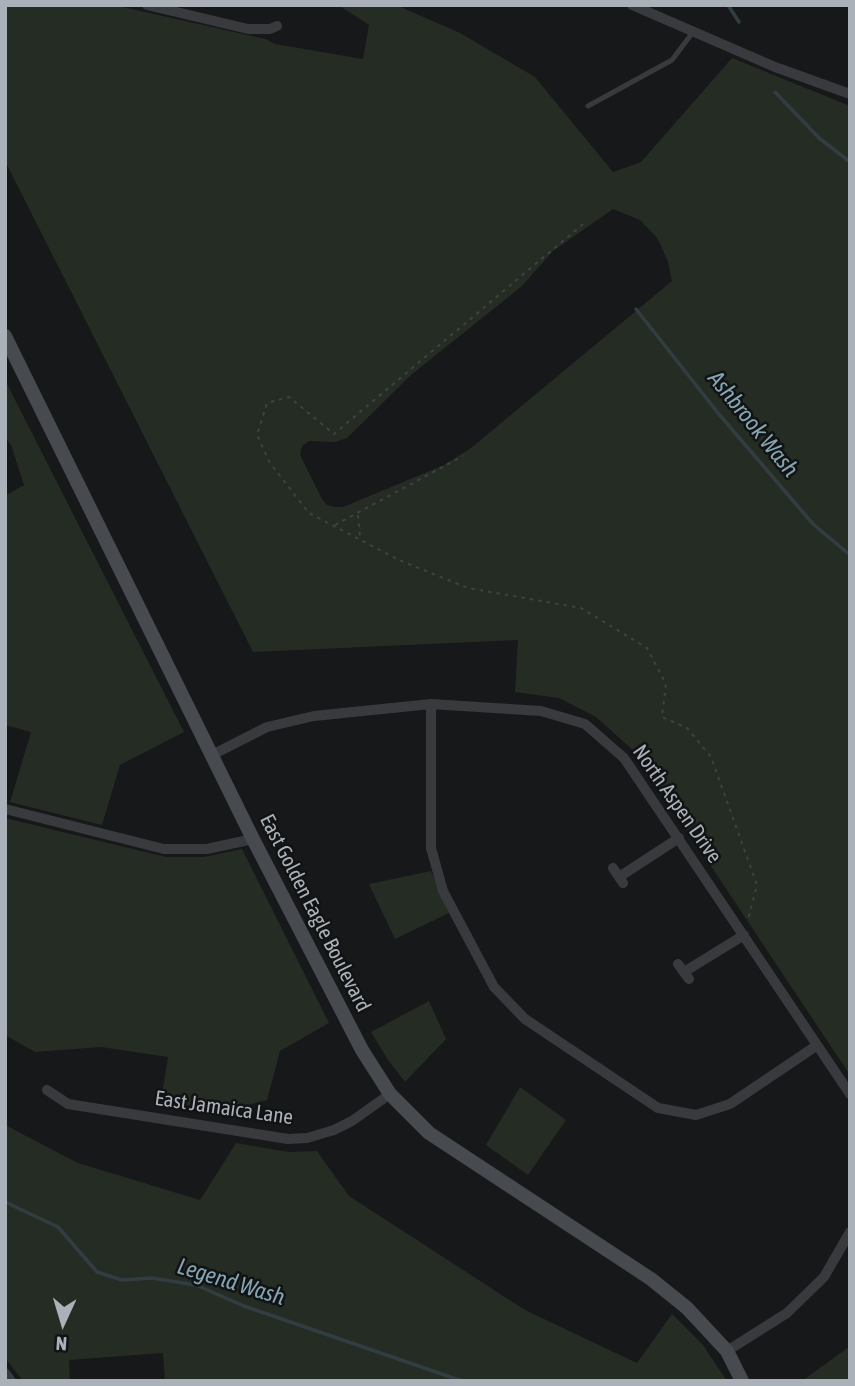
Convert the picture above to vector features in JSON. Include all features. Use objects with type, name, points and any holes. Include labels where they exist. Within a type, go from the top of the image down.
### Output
[{"type":"street","points":[[147,5],[248,29],[270,29],[277,26]]},
{"type":"street","points":[[632,5],[775,67],[850,94]]},
{"type":"street","name":"East Golden Eagle Boulevard","points":[[5,336],[253,839],[362,1050],[390,1094],[429,1133],[651,1279],[687,1308],[727,1351],[742,1381]]},
{"type":"street","points":[[431,704],[430,848],[443,891],[494,987],[525,1018],[658,1108],[696,1115],[730,1104],[816,1046]]},
{"type":"street","name":"North Aspen Drive","points":[[212,755],[267,727],[314,716],[431,704],[541,711],[585,724],[624,758],[850,1094]]},
{"type":"street","points":[[5,809],[164,849],[206,849],[253,839]]},
{"type":"street","points":[[618,876],[679,838]]},
{"type":"street","points":[[684,972],[744,935]]},
{"type":"street","name":"East Jamaica Lane","points":[[47,1090],[68,1104],[288,1139],[307,1138],[334,1130],[352,1121],[390,1094]]},
{"type":"street","points":[[727,1351],[787,1313],[824,1277],[850,1232]]},
{"type":"street","points":[[5,1373],[11,1381]]},
{"type":"lane","points":[[588,106],[672,60],[693,32]]},
{"type":"path","points":[[583,224],[334,434],[289,397],[267,403],[257,435],[270,463],[309,513],[399,560],[468,588],[581,608],[647,648],[667,684],[662,717],[687,728],[711,757],[757,886],[744,935]]},
{"type":"path","points":[[334,526],[463,456]]},
{"type":"path","points":[[358,513],[360,538]]},
{"type":"shaded area","points":[[5,5],[114,5],[265,39],[275,44],[363,59],[369,25],[338,5],[396,5],[460,33],[535,77],[613,172],[641,162],[732,58],[850,106],[850,1075],[635,752],[596,717],[559,698],[515,692],[518,640],[253,652],[5,161]],"holes":[[[613,209],[640,220],[658,239],[668,262],[672,281],[471,448],[444,465],[343,507],[327,505],[300,455],[302,446],[309,441],[335,442],[347,438],[411,375],[521,287],[553,251]]]},
{"type":"shaded area","points":[[5,380],[184,732],[120,765],[102,825],[10,802],[31,732],[5,725],[5,496],[24,485],[11,445],[5,437]]},
{"type":"shaded area","points":[[5,818],[166,857],[204,857],[242,849],[329,1023],[280,1051],[267,1100],[223,1112],[161,1100],[168,1057],[101,1047],[35,1052],[5,1035]]},
{"type":"shaded area","points":[[431,871],[449,913],[395,939],[369,884]]},
{"type":"shaded area","points":[[429,1001],[446,1039],[405,1082],[371,1032]]},
{"type":"shaded area","points":[[520,1087],[566,1120],[528,1175],[486,1145]]},
{"type":"shaded area","points":[[5,1125],[78,1163],[200,1200],[236,1143],[289,1152],[317,1151],[349,1196],[525,1310],[637,1363],[672,1314],[703,1345],[727,1381],[165,1381],[163,1353],[69,1360],[70,1381],[23,1381],[5,1358]]},
{"type":"shaded area","points":[[850,1346],[850,1381],[802,1381]]},
{"type":"waterway","points":[[728,5],[739,22]]},
{"type":"waterway","points":[[775,92],[819,138],[850,162]]},
{"type":"waterway","name":"Ashbrook Wash","points":[[636,309],[718,413],[813,524],[850,555]]},
{"type":"waterway","name":"Legend Wash","points":[[5,1202],[58,1227],[97,1272],[122,1280],[152,1278],[196,1285],[244,1306],[462,1381]]}]
